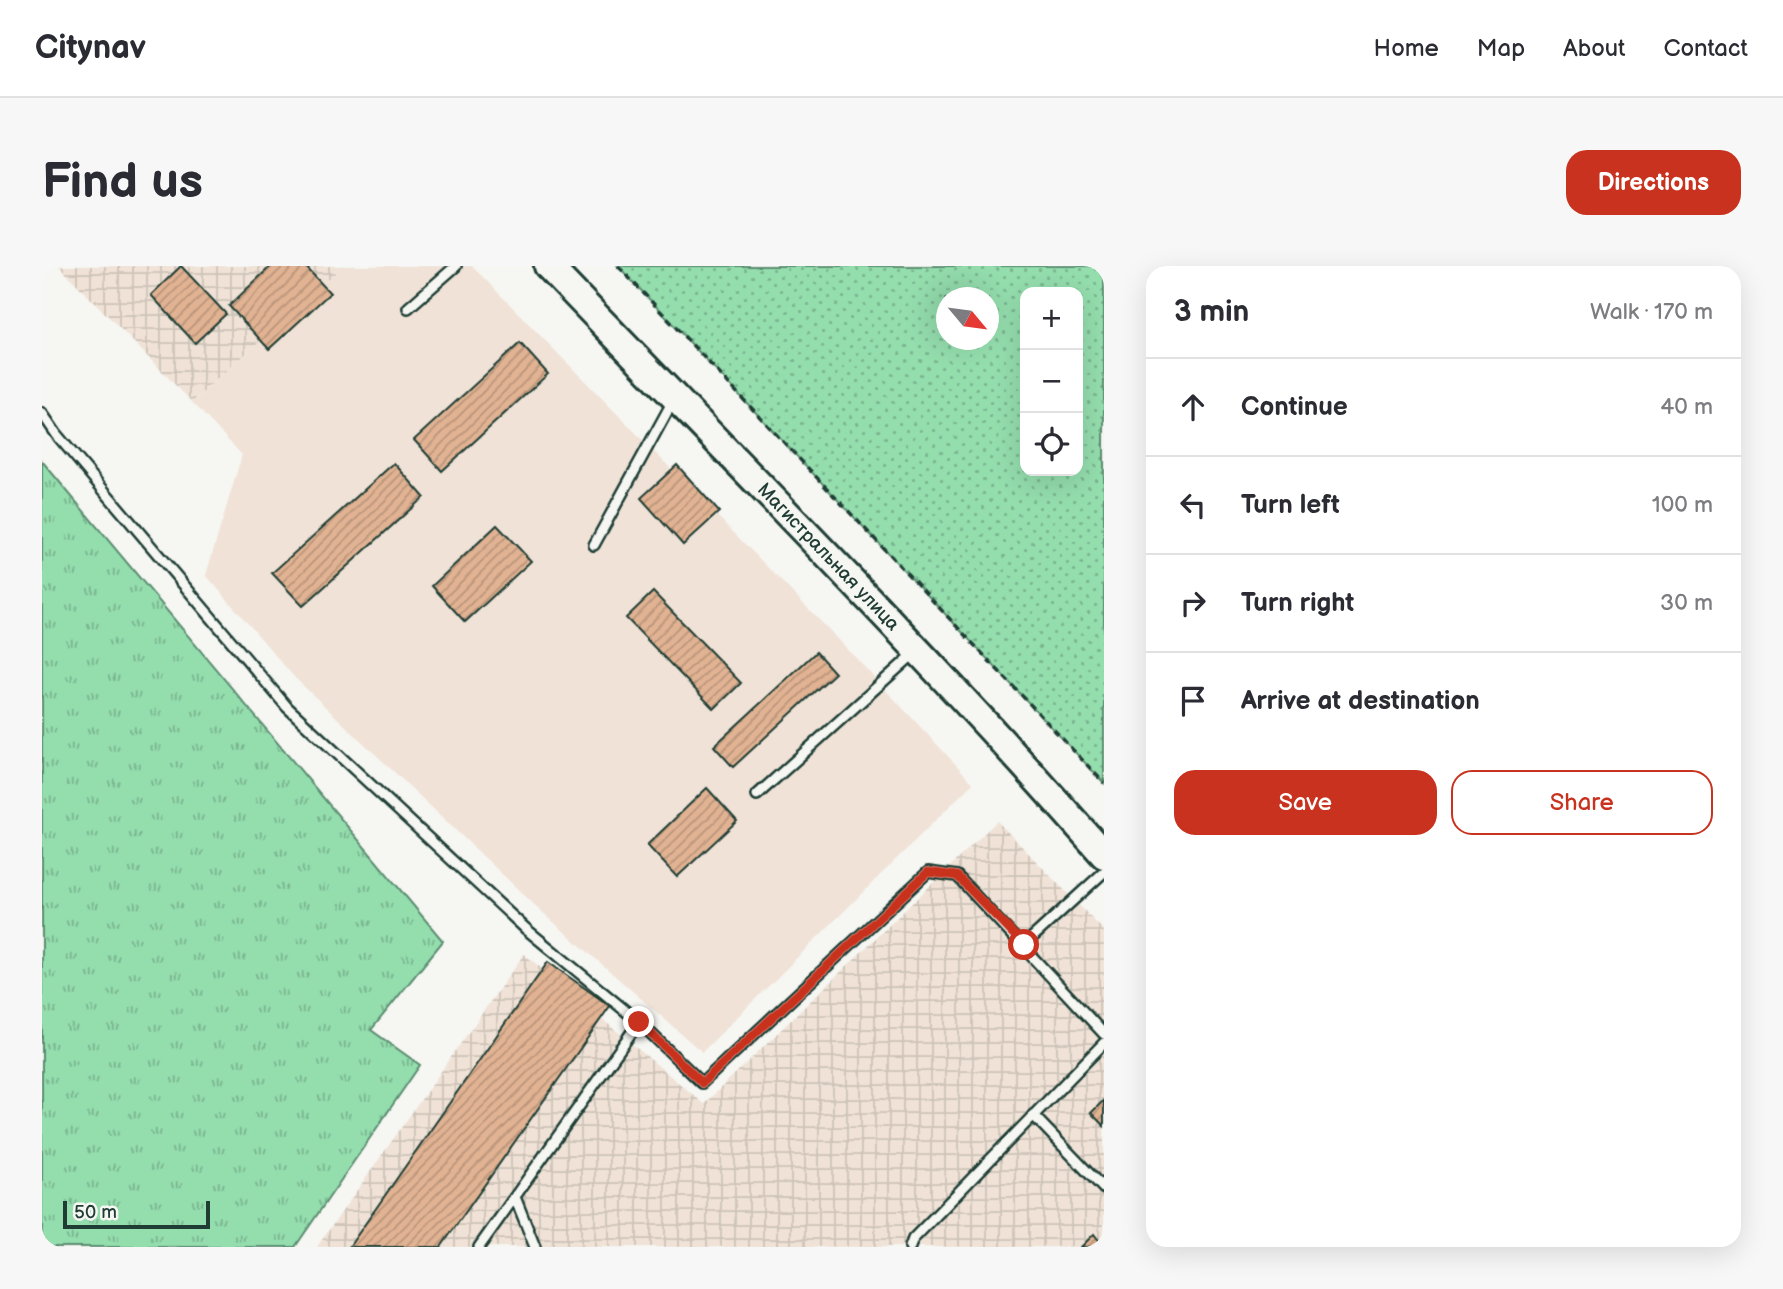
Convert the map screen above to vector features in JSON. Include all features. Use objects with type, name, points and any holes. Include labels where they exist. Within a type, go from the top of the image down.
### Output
[{"type":"street","name":"Магистральная улица","points":[[548,266],[917,651],[1104,855]]},
{"type":"lane","points":[[408,308],[456,266]]},
{"type":"lane","points":[[594,545],[674,398]]},
{"type":"lane","points":[[42,412],[57,435],[287,707],[526,929],[639,1022],[702,1083],[928,872],[957,876],[1104,1034]]},
{"type":"lane","points":[[757,795],[917,651]]},
{"type":"lane","points":[[1024,945],[1104,872]]},
{"type":"lane","points":[[479,1247],[639,1022]]},
{"type":"lane","points":[[910,1247],[912,1239],[1104,1042]]},
{"type":"lane","points":[[1033,1115],[1104,1189]]},
{"type":"lane","points":[[515,1197],[536,1247]]},
{"type":"path","points":[[618,266],[1104,783]]},
{"type":"shaded area","points":[[59,266],[343,266],[192,402]]},
{"type":"shaded area","points":[[342,266],[472,266],[836,637],[973,783],[702,1052],[541,911],[295,678],[206,575],[242,455],[192,402]]},
{"type":"shaded area","points":[[997,821],[1104,931],[1104,1247],[317,1247],[524,954],[704,1104]]},
{"type":"green space","points":[[618,266],[1104,266],[1104,783]]},
{"type":"green space","points":[[42,461],[443,941],[371,1030],[420,1065],[295,1247],[42,1247]]},
{"type":"building","points":[[181,266],[226,314],[195,343],[151,295]]},
{"type":"building","points":[[271,266],[305,266],[330,293],[269,349],[229,306]]},
{"type":"building","points":[[520,343],[548,374],[442,471],[414,440]]},
{"type":"building","points":[[394,463],[424,497],[303,606],[272,573]]},
{"type":"building","points":[[677,465],[719,512],[683,545],[641,498]]},
{"type":"building","points":[[497,525],[531,561],[465,622],[432,586]]},
{"type":"building","points":[[653,592],[741,683],[714,709],[626,618]]},
{"type":"building","points":[[816,652],[835,673],[733,767],[714,746]]},
{"type":"building","points":[[707,788],[737,821],[677,877],[647,845]]},
{"type":"building","points":[[548,962],[610,1006],[441,1247],[349,1247]]},
{"type":"building","points":[[1104,1100],[1104,1126],[1091,1113]]},
{"type":"building","points":[[1094,1234],[1104,1247],[1081,1247]]},
{"type":"route","points":[[639,1022],[702,1083],[928,872],[957,876],[1024,945]]}]
